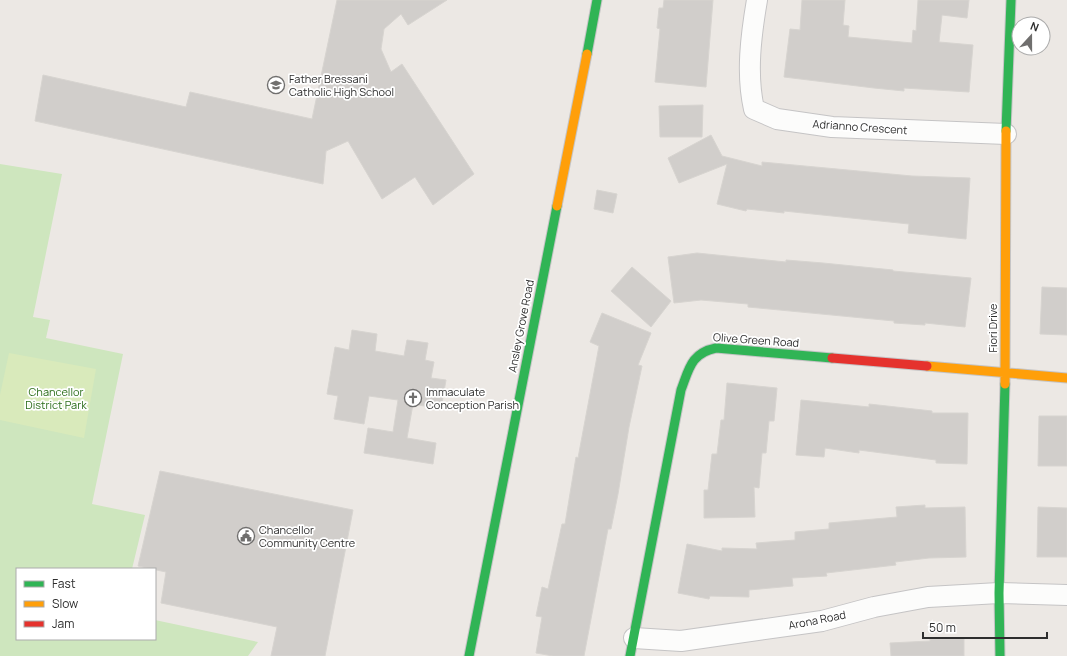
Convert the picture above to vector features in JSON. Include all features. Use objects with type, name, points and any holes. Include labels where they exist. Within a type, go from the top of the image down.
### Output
[{"type":"street","name":"Ansley Grove Road","points":[[469,656],[597,0]]},
{"type":"street","name":"Adrianno Crescent","points":[[757,0],[751,50],[750,92],[754,109],[777,119],[832,127],[1006,134]]},
{"type":"street","name":"Fiori Drive","points":[[1000,656],[999,593],[1005,374],[1006,134],[1011,0]]},
{"type":"street","name":"Olive Green Road","points":[[632,647],[642,583],[680,390],[694,358],[705,349],[716,348],[1005,374],[1067,378]]},
{"type":"street","name":"Arona Road","points":[[632,647],[822,621],[874,607],[928,597],[999,593],[1067,595]]},
{"type":"green space","name":"Chancellor District Park","points":[[0,164],[62,174],[33,317],[50,320],[46,338],[123,354],[92,504],[145,515],[132,568],[16,568],[16,640],[156,640],[156,620],[258,642],[248,656],[0,656]]},
{"type":"green space","points":[[9,353],[96,369],[84,438],[0,420],[0,395]]},
{"type":"building","points":[[337,0],[447,0],[408,25],[401,14],[384,29],[381,49],[391,72],[402,64],[474,174],[433,205],[415,177],[382,199],[348,141],[326,151],[323,184],[35,121],[43,75],[186,107],[190,92],[312,119]]},
{"type":"building","points":[[664,0],[713,0],[706,87],[655,82],[660,29],[657,28],[659,8],[663,8]]},
{"type":"building","points":[[802,0],[845,0],[843,25],[849,26],[848,37],[912,43],[913,30],[916,31],[918,0],[969,0],[967,18],[942,15],[939,42],[973,45],[969,92],[904,88],[904,91],[784,77],[790,29],[800,30]]},
{"type":"building","points":[[703,105],[702,137],[660,137],[659,106]]},
{"type":"building","points":[[711,135],[722,156],[762,166],[762,162],[912,176],[970,178],[966,239],[908,233],[909,224],[784,211],[784,213],[747,209],[746,211],[717,204],[727,164],[679,183],[668,158]]},
{"type":"building","points":[[597,190],[617,194],[613,213],[594,209]]},
{"type":"building","points":[[697,253],[786,262],[786,260],[823,263],[971,278],[965,327],[925,323],[925,325],[894,323],[894,321],[748,307],[748,304],[701,300],[674,303],[668,257]]},
{"type":"building","points":[[632,267],[671,301],[651,327],[611,291]]},
{"type":"building","points":[[1042,287],[1067,288],[1067,335],[1040,334]]},
{"type":"building","points":[[602,313],[651,333],[638,365],[642,366],[629,427],[611,529],[608,529],[584,656],[553,656],[536,653],[542,617],[536,616],[542,587],[548,589],[562,524],[565,524],[576,457],[578,458],[599,346],[590,342]]},
{"type":"building","name":"Immaculate Conception Parish","points":[[352,330],[377,334],[375,351],[404,356],[407,340],[428,343],[425,360],[434,362],[431,378],[446,380],[441,409],[413,404],[407,438],[436,443],[433,464],[364,453],[368,428],[393,432],[398,400],[369,396],[364,424],[334,419],[338,396],[327,394],[335,347],[349,350]]},
{"type":"building","points":[[727,383],[777,388],[774,421],[769,421],[766,453],[762,453],[759,488],[754,487],[755,517],[704,518],[704,490],[708,490],[712,454],[717,454],[721,420],[724,420]]},
{"type":"building","points":[[801,400],[869,407],[869,404],[932,411],[932,413],[968,413],[967,464],[936,463],[936,460],[859,450],[859,453],[825,448],[824,457],[796,455]]},
{"type":"building","points":[[1039,416],[1067,416],[1067,466],[1038,466]]},
{"type":"building","name":"Chancellor Community Centre","points":[[160,471],[353,510],[325,656],[271,656],[277,627],[161,603],[166,572],[156,570],[156,568],[138,566]]},
{"type":"building","points":[[925,505],[925,508],[965,507],[966,557],[929,558],[895,562],[896,565],[826,573],[827,576],[792,578],[793,586],[749,590],[749,597],[710,596],[709,599],[678,593],[687,544],[722,551],[722,548],[757,549],[756,543],[795,540],[795,532],[829,529],[829,523],[897,517],[896,507]]},
{"type":"building","points":[[1038,507],[1067,508],[1067,557],[1037,557]]},
{"type":"building","points":[[930,639],[964,639],[964,656],[891,656],[890,643],[930,641]]},
{"type":"traffic: fast","points":[[587,54],[597,0]]},
{"type":"traffic: fast","points":[[1006,131],[1011,0]]},
{"type":"traffic: fast","points":[[469,656],[557,206]]},
{"type":"traffic: fast","points":[[630,656],[681,390],[692,363],[701,354],[716,348],[832,358]]},
{"type":"traffic: fast","points":[[1000,656],[999,593],[1005,384]]},
{"type":"traffic: slow","points":[[557,206],[587,54]]},
{"type":"traffic: slow","points":[[1005,384],[1006,131]]},
{"type":"traffic: slow","points":[[927,366],[1067,378]]},
{"type":"traffic: jam","points":[[832,358],[927,366]]},
{"type":"place","name":"Father Bressani Catholic High School","points":[[276,85]]},
{"type":"place","name":"Immaculate Conception Parish","points":[[413,398]]},
{"type":"place","name":"Chancellor Community Centre","points":[[246,536]]}]
